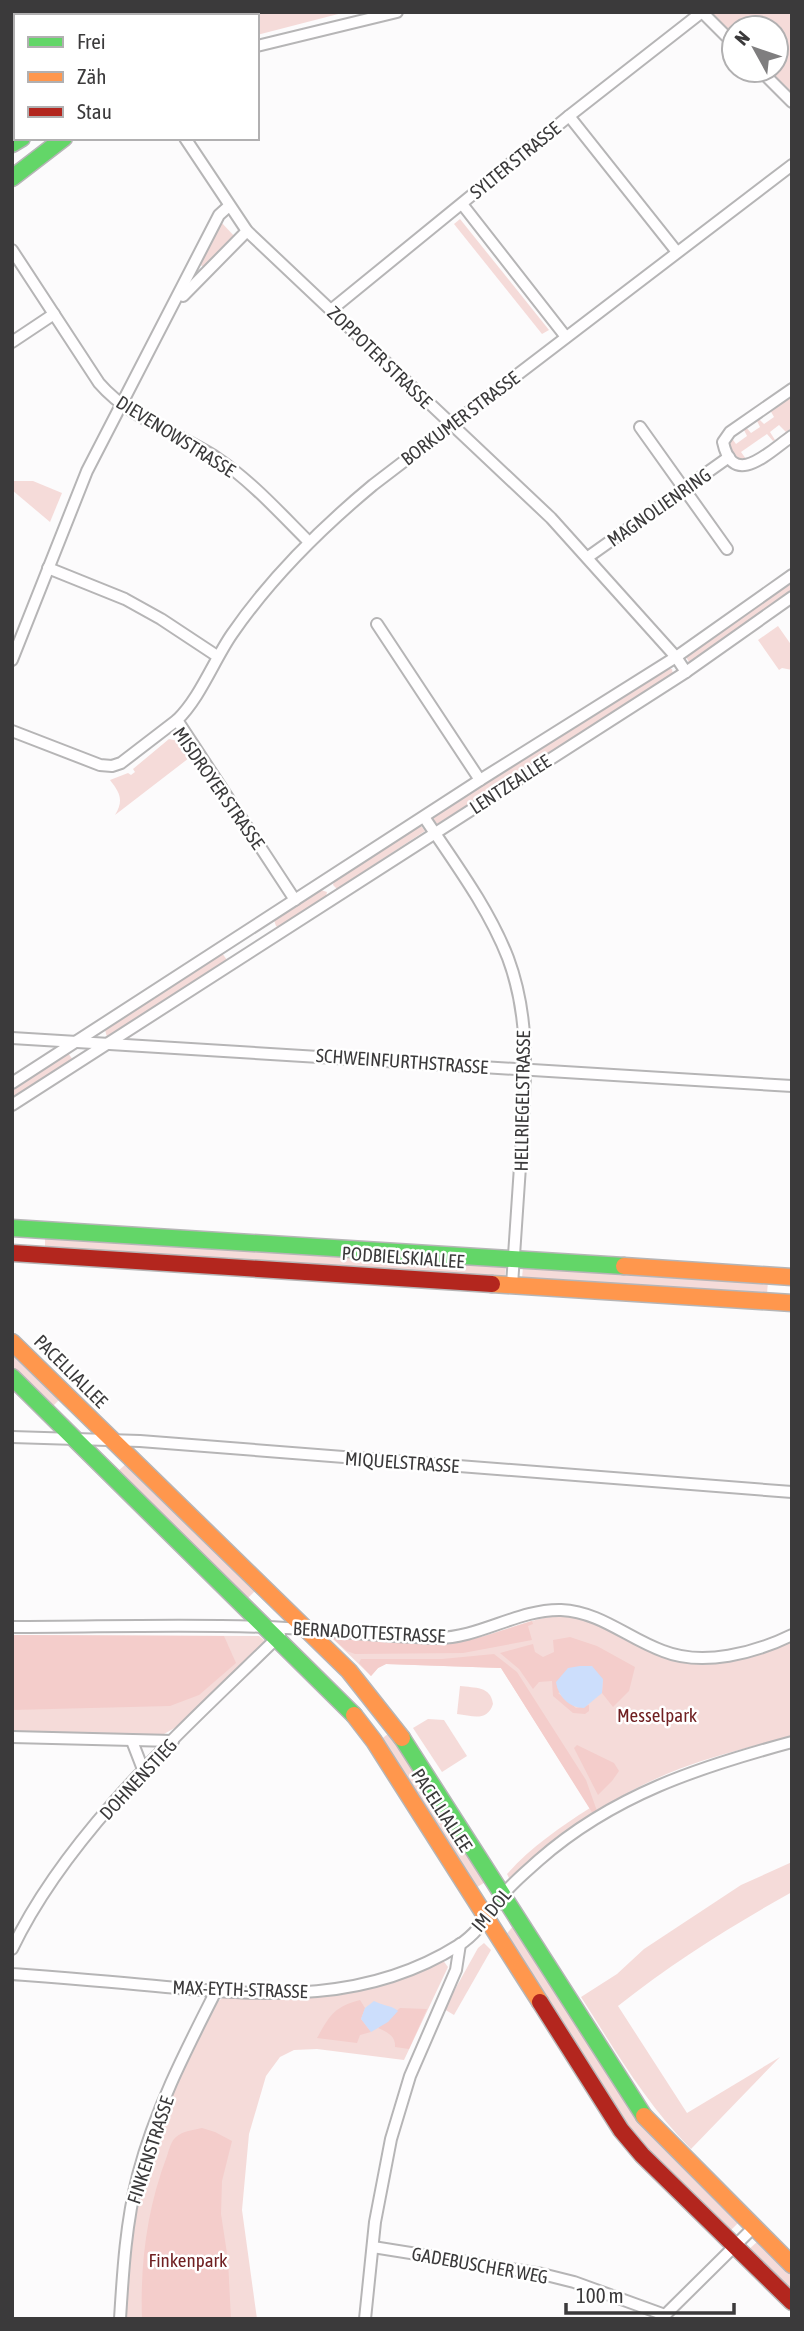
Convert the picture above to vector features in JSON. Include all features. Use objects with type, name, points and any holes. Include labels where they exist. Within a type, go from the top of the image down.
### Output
[{"type":"street","points":[[259,46],[397,12]]},
{"type":"street","points":[[702,12],[720,30]]},
{"type":"street","name":"SYLTER STRASSE","points":[[331,310],[569,116],[702,12]]},
{"type":"street","points":[[774,84],[792,102]]},
{"type":"street","points":[[569,116],[677,252]]},
{"type":"street","points":[[12,178],[57,140]]},
{"type":"street","name":"ZOPPOTER STRASSE","points":[[186,140],[247,231],[551,518],[676,657]]},
{"type":"street","name":"BORKUMER STRASSE","points":[[177,720],[186,712],[217,656],[264,592],[308,541],[373,485],[792,165]]},
{"type":"street","points":[[461,204],[566,337]]},
{"type":"street","points":[[12,660],[87,471],[219,215],[229,206]]},
{"type":"street","points":[[176,302],[247,231]]},
{"type":"street","name":"DIEVENOWSTRASSE","points":[[12,250],[99,383],[138,416],[204,450],[228,466],[308,541]]},
{"type":"street","points":[[12,342],[54,314]]},
{"type":"street","name":"MAGNOLIENRING","points":[[792,389],[730,432],[723,442],[729,457],[737,466],[742,467],[751,464],[792,436]]},
{"type":"street","points":[[640,427],[727,549]]},
{"type":"street","name":"MAGNOLIENRING","points":[[588,557],[729,457]]},
{"type":"street","points":[[48,568],[125,599],[217,656]]},
{"type":"street","name":"LENTZEALLEE","points":[[12,1083],[480,780],[676,657],[792,575]]},
{"type":"street","name":"LENTZEALLEE","points":[[12,1105],[686,672],[792,597]]},
{"type":"street","points":[[377,624],[480,780]]},
{"type":"street","points":[[676,657],[686,672]]},
{"type":"street","name":"MISDROYER STRASSE","points":[[12,731],[100,765],[112,766],[121,763],[177,720],[295,900]]},
{"type":"street","name":"HELLRIEGELSTRASSE","points":[[424,817],[483,906],[508,959],[525,1029],[526,1070],[512,1285]]},
{"type":"street","points":[[326,880],[336,897]]},
{"type":"street","points":[[265,920],[275,935]]},
{"type":"street","name":"SCHWEINFURTHSTRASSE","points":[[12,1038],[792,1086]]},
{"type":"street","name":"PODBIELSKIALLEE","points":[[12,1228],[784,1276]]},
{"type":"street","points":[[36,1255],[38,1230]]},
{"type":"street","name":"PODBIELSKIALLEE","points":[[12,1253],[792,1303]]},
{"type":"street","points":[[774,1301],[784,1276]]},
{"type":"street","name":"PACELLIALLEE","points":[[12,1342],[375,1699],[636,2108],[653,2129],[792,2265]]},
{"type":"street","name":"PACELLIALLEE","points":[[12,1377],[277,1631],[355,1716],[374,1741],[621,2130],[642,2155],[792,2302]]},
{"type":"street","name":"MIQUELSTRASSE","points":[[12,1437],[111,1439],[792,1492]]},
{"type":"street","name":"BERNADOTTESTRASSE","points":[[12,1627],[277,1631],[306,1629],[438,1638],[477,1632],[535,1614],[567,1611],[584,1612],[603,1619],[665,1653],[703,1658],[743,1653],[792,1635]]},
{"type":"street","name":"DOHNENSTIEG","points":[[12,1949],[22,1928],[79,1844],[111,1805],[277,1631]]},
{"type":"street","points":[[355,1716],[375,1699]]},
{"type":"street","points":[[374,1741],[393,1724]]},
{"type":"street","points":[[12,1737],[173,1741]]},
{"type":"street","points":[[132,1741],[144,1772]]},
{"type":"street","name":"IM DOL","points":[[365,2319],[381,2188],[398,2112],[419,2053],[456,1970],[460,1944],[472,1935],[503,1896],[553,1848],[579,1829],[659,1783],[714,1763],[792,1742]]},
{"type":"street","name":"MAX-EYTH-STRASSE","points":[[12,1974],[276,1994],[352,1987],[401,1973],[460,1944]]},
{"type":"street","name":"FINKENSTRASSE","points":[[120,2319],[123,2260],[138,2174],[164,2098],[216,1991]]},
{"type":"street","points":[[663,2317],[754,2227]]},
{"type":"street","name":"GADEBUSCHER WEG","points":[[373,2247],[542,2274],[663,2317]]},
{"type":"green space","points":[[346,12],[259,34],[259,14],[208,14]]},
{"type":"green space","points":[[707,12],[792,12],[792,94],[782,84],[790,84],[790,14],[720,14],[720,25]]},
{"type":"green space","points":[[460,219],[549,330],[542,334],[454,224]]},
{"type":"green space","points":[[220,221],[236,238],[206,269],[198,263]]},
{"type":"green space","points":[[792,394],[792,428],[786,432],[779,425],[770,432],[775,440],[767,434],[741,452],[746,459],[739,460],[728,447],[731,437],[736,444],[747,436],[743,428],[745,426],[751,433],[760,427],[756,419],[764,424],[774,417],[770,410]]},
{"type":"green space","points":[[12,481],[33,481],[62,493],[50,522],[12,490]]},
{"type":"green space","points":[[792,582],[792,592],[689,662],[686,657]]},
{"type":"green space","points":[[778,626],[792,646],[792,670],[779,670],[758,640]]},
{"type":"green space","points":[[667,669],[672,669],[673,675],[437,824],[432,818],[549,742]]},
{"type":"green space","points":[[169,739],[178,741],[189,758],[115,815],[120,797],[110,780],[128,773],[131,775],[135,772],[133,769]]},
{"type":"green space","points":[[418,826],[425,831],[337,889],[333,885],[334,881]]},
{"type":"green space","points":[[321,890],[327,892],[326,896],[276,926],[274,920]]},
{"type":"green space","points":[[222,953],[227,960],[107,1037],[105,1030]]},
{"type":"green space","points":[[68,1053],[73,1060],[12,1099],[12,1089]]},
{"type":"green space","points":[[45,1237],[506,1265],[505,1277],[45,1249]]},
{"type":"green space","points":[[523,1266],[768,1281],[767,1294],[522,1279]]},
{"type":"green space","points":[[12,1351],[61,1398],[51,1408],[12,1370]]},
{"type":"green space","points":[[127,1463],[257,1589],[247,1599],[117,1472]]},
{"type":"green space","name":"Messelpark","points":[[566,1615],[602,1624],[665,1657],[744,1657],[792,1641],[792,1736],[693,1764],[633,1790],[589,1816],[548,1846],[510,1880],[507,1874],[525,1855],[590,1808],[501,1668],[386,1664],[371,1676],[329,1635],[394,1642],[444,1643],[473,1639],[539,1619]]},
{"type":"green space","points":[[532,1621],[533,1624],[528,1626],[532,1640],[463,1653],[355,1654],[347,1651],[329,1635],[431,1644],[482,1637]]},
{"type":"green space","points":[[12,1635],[259,1636],[264,1640],[263,1644],[180,1725],[164,1734],[152,1736],[12,1733]]},
{"type":"green space","points":[[12,1635],[224,1636],[236,1663],[199,1695],[170,1706],[12,1710]]},
{"type":"green space","points":[[570,1637],[597,1646],[635,1667],[629,1691],[613,1707],[602,1693],[603,1679],[558,1693],[576,1708],[589,1705],[589,1711],[585,1714],[573,1713],[553,1696],[552,1681],[539,1682],[533,1689],[519,1669],[500,1653],[533,1644],[535,1652],[543,1657],[554,1652],[553,1640]]},
{"type":"green space","points":[[494,1654],[517,1672],[586,1780],[597,1811],[593,1814],[501,1668],[386,1664],[371,1676],[359,1663],[361,1659],[442,1659]]},
{"type":"green space","points":[[460,1686],[486,1691],[492,1698],[490,1710],[483,1716],[457,1714]]},
{"type":"green space","points":[[428,1719],[444,1720],[467,1756],[442,1772],[413,1728]]},
{"type":"green space","points":[[392,1731],[487,1881],[474,1889],[380,1740]]},
{"type":"green space","points":[[577,1745],[614,1763],[619,1771],[598,1795],[574,1748]]},
{"type":"green space","points":[[792,1862],[792,1892],[703,1945],[618,2006],[687,2113],[780,2057],[691,2149],[645,2095],[581,1997],[617,1974],[644,1949],[741,1885]]},
{"type":"green space","points":[[514,1925],[619,2090],[739,2222],[729,2232],[643,2146],[624,2123],[504,1937]]},
{"type":"green space","points":[[484,1943],[491,1950],[454,2015],[444,2009],[478,1948]]},
{"type":"green space","name":"Finkenpark","points":[[442,1959],[448,1967],[404,2060],[317,2049],[294,2050],[280,2057],[266,2076],[249,2134],[242,2210],[257,2319],[126,2319],[129,2248],[143,2176],[176,2087],[218,2001],[226,1996],[274,1999],[340,1995],[399,1980]]},
{"type":"green space","points":[[360,2000],[365,2008],[361,2019],[371,2032],[360,2035],[357,2043],[317,2038],[334,2013]]},
{"type":"green space","points":[[400,2008],[427,2009],[409,2049],[395,2047],[392,2037],[378,2028]]},
{"type":"green space","points":[[202,2128],[232,2141],[222,2181],[221,2214],[228,2260],[231,2319],[142,2319],[146,2236],[160,2176],[174,2139],[185,2132]]},
{"type":"green space","points":[[758,2241],[792,2275],[792,2295],[747,2251]]},
{"type":"water","points":[[592,1666],[603,1679],[602,1693],[584,1708],[565,1700],[556,1682],[568,1668]]},
{"type":"water","points":[[374,2001],[398,2011],[388,2022],[371,2032],[361,2019],[365,2008]]},
{"type":"traffic: fast","points":[[12,144],[19,140]]},
{"type":"traffic: fast","points":[[12,178],[61,140]]},
{"type":"traffic: fast","points":[[12,1228],[624,1266]]},
{"type":"traffic: fast","points":[[12,1377],[354,1715]]},
{"type":"traffic: fast","points":[[402,1738],[644,2116]]},
{"type":"traffic: slow","points":[[624,1266],[792,1277]]},
{"type":"traffic: slow","points":[[492,1284],[792,1303]]},
{"type":"traffic: slow","points":[[12,1342],[349,1671],[402,1738]]},
{"type":"traffic: slow","points":[[354,1715],[374,1741],[540,2002]]},
{"type":"traffic: slow","points":[[644,2116],[792,2265]]},
{"type":"traffic: jam","points":[[12,1253],[492,1284]]},
{"type":"traffic: jam","points":[[540,2002],[621,2130],[642,2155],[792,2302]]}]
